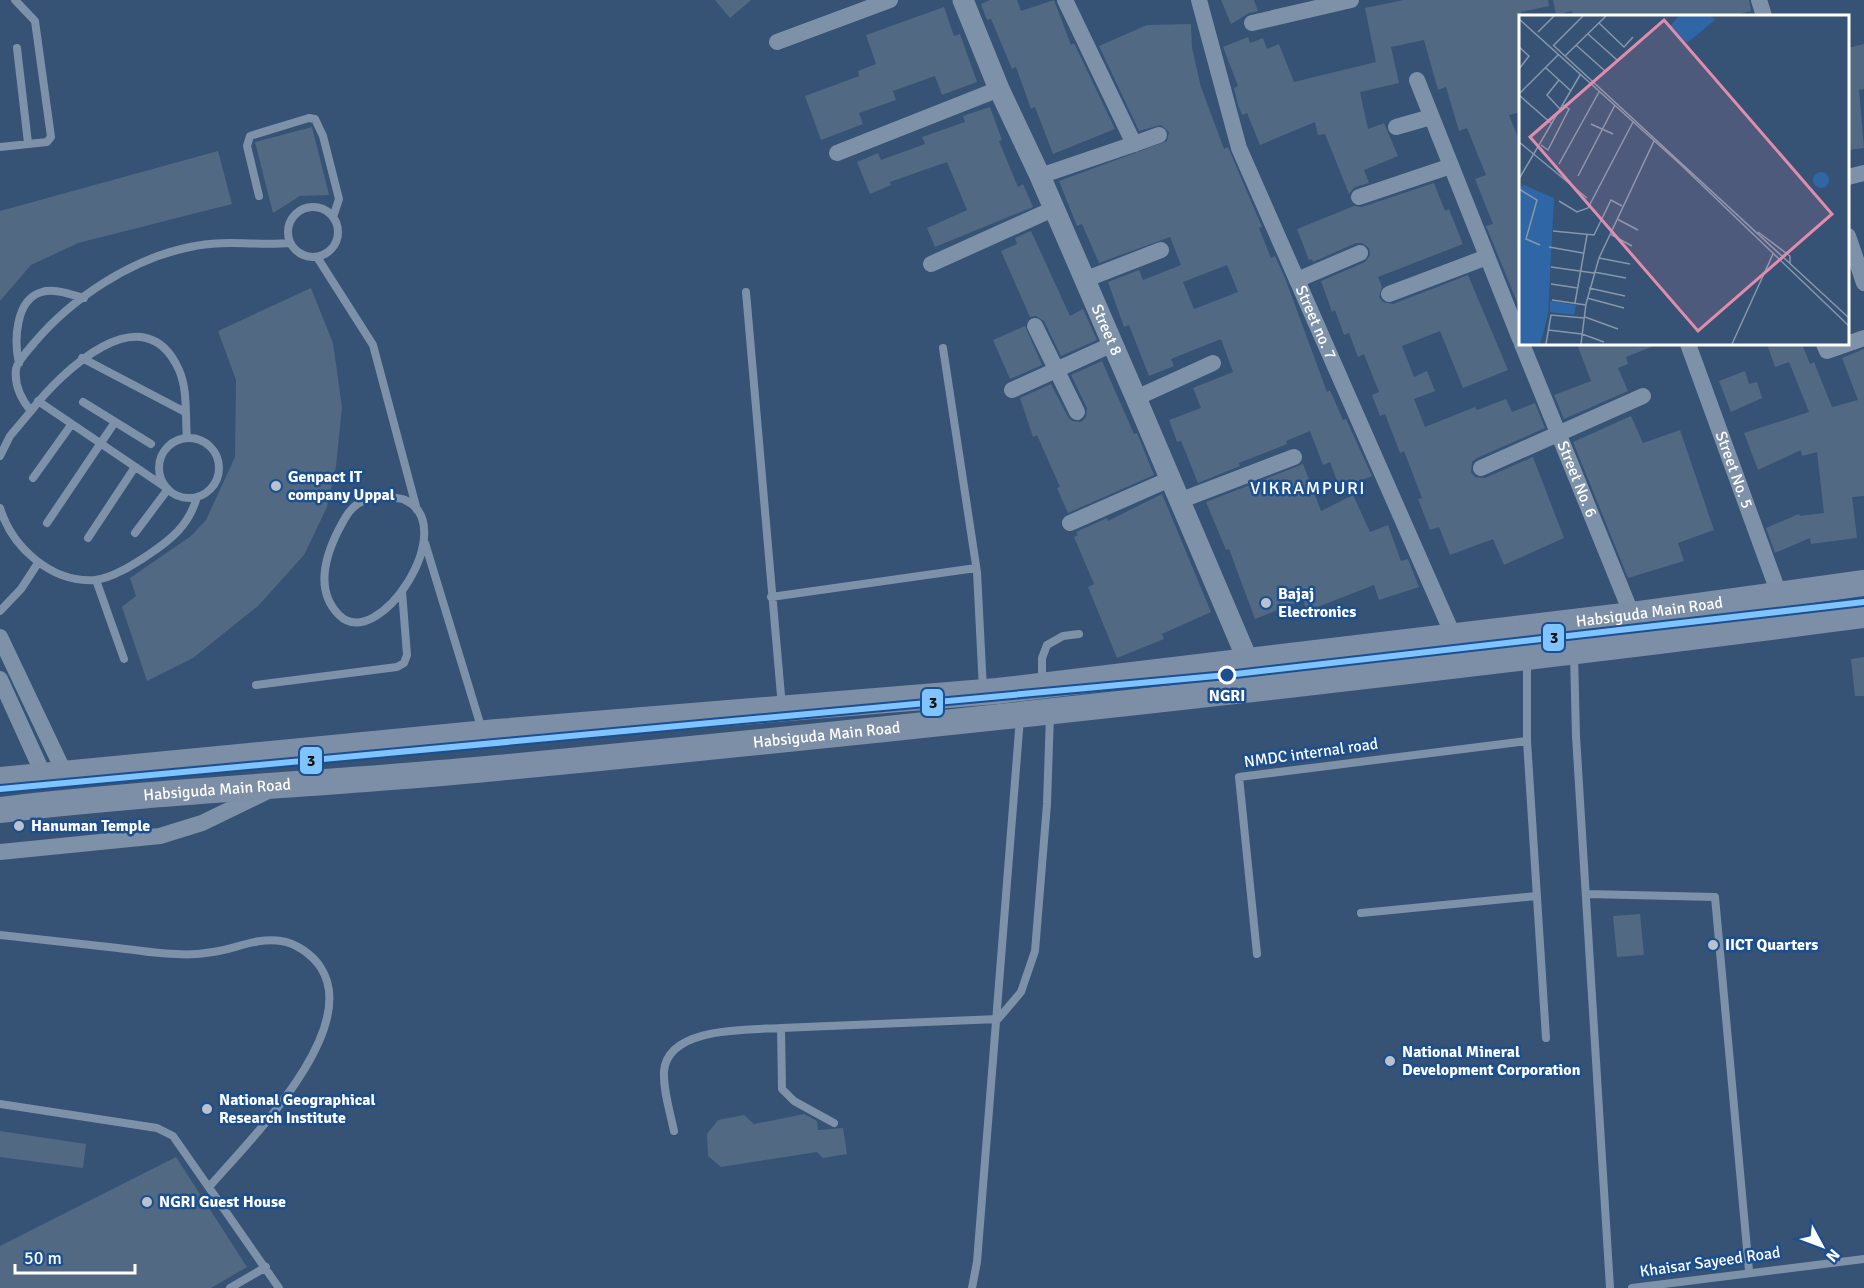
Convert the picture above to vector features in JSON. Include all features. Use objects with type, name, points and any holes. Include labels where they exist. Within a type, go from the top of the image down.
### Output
[{"type":"main road","name":"Habsiguda Main Road","points":[[0,780],[490,733],[1042,686],[1632,615],[1864,584]]},
{"type":"main road","name":"Habsiguda Main Road","points":[[0,810],[495,768],[1020,715],[1527,659],[1864,615]]},
{"type":"main road","points":[[490,733],[495,768]]},
{"type":"street","points":[[777,42],[890,0]]},
{"type":"street","name":"Street 8","points":[[963,0],[999,89],[1040,176],[1248,661]]},
{"type":"street","points":[[1065,0],[1134,144]]},
{"type":"street","name":"Street no. 7","points":[[1199,0],[1239,148],[1453,635]]},
{"type":"street","points":[[1252,23],[1351,0]]},
{"type":"street","points":[[1759,0],[1764,15]]},
{"type":"street","points":[[1417,80],[1519,334]]},
{"type":"street","points":[[837,153],[999,89]]},
{"type":"street","points":[[1396,127],[1431,117]]},
{"type":"street","points":[[1040,176],[1159,135]]},
{"type":"street","points":[[1359,197],[1450,166]]},
{"type":"street","points":[[1849,177],[1864,173]]},
{"type":"street","points":[[931,264],[1053,209]]},
{"type":"street","points":[[1849,239],[1864,283]]},
{"type":"street","points":[[1084,280],[1161,250]]},
{"type":"street","points":[[1298,280],[1360,253]]},
{"type":"street","points":[[1389,294],[1487,257]]},
{"type":"street","points":[[1035,326],[1077,412]]},
{"type":"street","points":[[1849,343],[1864,338]]},
{"type":"street","points":[[1012,390],[1113,344]]},
{"type":"street","name":"Street No. 6","points":[[1522,345],[1632,615]]},
{"type":"street","name":"Street No. 5","points":[[1688,345],[1779,594]]},
{"type":"street","points":[[1824,345],[1827,351],[1844,345]]},
{"type":"street","points":[[1136,398],[1213,363]]},
{"type":"street","points":[[1481,468],[1642,396]]},
{"type":"street","points":[[1179,501],[1294,457]]},
{"type":"street","points":[[1070,524],[1170,479]]},
{"type":"street","points":[[0,637],[54,775]]},
{"type":"street","points":[[0,679],[54,775]]},
{"type":"street","points":[[0,852],[160,836],[202,823],[280,786]]},
{"type":"lane","points":[[0,147],[47,142],[51,137],[35,21],[15,0]]},
{"type":"lane","points":[[18,48],[28,143]]},
{"type":"lane","points":[[259,196],[247,146],[249,136],[309,118],[315,119],[323,136],[339,199],[333,217]]},
{"type":"lane","points":[[320,207],[333,217],[337,224],[336,241],[325,254],[317,257],[301,254],[290,243],[288,226],[297,212],[304,208],[320,207]]},
{"type":"lane","points":[[19,363],[48,327],[84,298],[104,283],[158,256],[189,247],[221,242],[290,243]]},
{"type":"lane","points":[[317,257],[373,345],[417,510],[424,525],[425,543],[490,733]]},
{"type":"lane","points":[[31,411],[16,385],[19,363],[15,347],[24,308],[33,296],[42,292],[55,292],[84,298]]},
{"type":"lane","points":[[746,292],[782,708]]},
{"type":"lane","points":[[0,456],[4,440],[65,372],[82,358],[109,343],[141,337],[158,345],[178,369],[183,383],[187,438]]},
{"type":"lane","points":[[943,348],[976,568],[983,691]]},
{"type":"lane","points":[[82,358],[185,412]]},
{"type":"lane","points":[[38,401],[178,496],[197,497],[205,494],[217,479],[219,461],[209,445],[201,440],[187,438],[173,442],[161,457],[160,475],[168,489]]},
{"type":"lane","points":[[83,402],[151,444]]},
{"type":"lane","points":[[47,523],[116,422]]},
{"type":"lane","points":[[33,478],[71,425]]},
{"type":"lane","points":[[88,538],[135,467]]},
{"type":"lane","points":[[135,533],[168,489]]},
{"type":"lane","points":[[0,508],[9,529],[38,563],[62,575],[96,580],[140,560],[176,536],[186,523],[197,497]]},
{"type":"lane","points":[[417,510],[407,501],[399,498],[377,497],[359,503],[350,511],[326,554],[324,575],[332,608],[342,619],[360,623],[377,616],[394,601],[411,578],[425,543]]},
{"type":"lane","points":[[0,611],[21,590],[38,563]]},
{"type":"lane","points":[[771,597],[976,568]]},
{"type":"lane","points":[[96,580],[124,659]]},
{"type":"lane","points":[[256,685],[397,667],[404,663],[407,655],[402,590]]},
{"type":"lane","points":[[1042,686],[1042,658],[1047,645],[1064,636],[1079,634]]},
{"type":"lane","points":[[1574,653],[1576,736],[1610,1288]]},
{"type":"lane","points":[[1527,659],[1527,741],[1546,1038]]},
{"type":"lane","points":[[674,1131],[664,1074],[668,1059],[679,1046],[710,1034],[781,1028],[998,1019],[1022,992],[1035,951],[1040,922],[1050,711]]},
{"type":"lane","points":[[972,1288],[977,1262],[998,1019],[1020,715]]},
{"type":"lane","name":"NMDC internal road","points":[[1257,954],[1239,777],[1527,741]]},
{"type":"lane","points":[[1587,894],[1715,897],[1749,1271]]},
{"type":"lane","points":[[1361,913],[1536,896]]},
{"type":"lane","points":[[0,935],[176,954],[213,952],[255,942],[280,941],[298,947],[316,960],[327,977],[331,990],[331,1008],[324,1029],[305,1069],[281,1104],[209,1186]]},
{"type":"lane","points":[[781,1028],[782,1089],[794,1101],[834,1123]]},
{"type":"lane","points":[[0,1104],[166,1131],[178,1142],[279,1288]]},
{"type":"lane","name":"Khaisar Sayeed Road","points":[[1632,1288],[1749,1271],[1864,1259]]},
{"type":"lane","points":[[231,1288],[266,1267]]},
{"type":"building","points":[[715,0],[751,0],[730,18]]},
{"type":"building","points":[[990,0],[1017,0],[1021,11],[1054,0],[1071,45],[1074,43],[1115,129],[1053,154],[1035,107],[1031,109],[1016,67],[1012,69],[991,19],[987,20],[981,4]]},
{"type":"building","points":[[1221,0],[1254,0],[1258,11],[1249,13],[1231,24]]},
{"type":"building","points":[[1404,0],[1548,0],[1549,6],[1521,12],[1519,15],[1519,112],[1509,115],[1519,140],[1519,307],[1486,226],[1493,224],[1475,179],[1486,175],[1467,128],[1459,131],[1446,87],[1438,90],[1424,40],[1391,47],[1399,83],[1360,92],[1368,129],[1384,123],[1398,156],[1364,170],[1369,183],[1355,187],[1349,194],[1325,134],[1318,135],[1315,122],[1260,145],[1247,113],[1242,115],[1234,88],[1238,86],[1223,47],[1248,37],[1250,43],[1263,38],[1267,49],[1279,44],[1294,82],[1376,62],[1365,8]]},
{"type":"building","points":[[1553,0],[1749,0],[1751,11],[1736,15],[1573,15],[1572,11],[1556,15]]},
{"type":"building","points":[[944,7],[954,36],[960,34],[977,82],[942,95],[935,76],[893,91],[896,100],[859,113],[863,124],[821,140],[805,96],[859,76],[858,71],[876,64],[866,35]]},
{"type":"building","points":[[1191,24],[1192,48],[1201,87],[1224,149],[1228,147],[1262,227],[1259,228],[1271,258],[1275,256],[1285,278],[1327,392],[1330,390],[1343,420],[1346,419],[1372,476],[1340,489],[1330,462],[1323,465],[1310,431],[1286,441],[1287,444],[1239,463],[1240,466],[1198,483],[1181,441],[1177,442],[1169,420],[1201,408],[1193,388],[1233,372],[1221,339],[1171,359],[1174,366],[1149,376],[1129,325],[1124,327],[1108,282],[1139,270],[1143,280],[1181,265],[1170,237],[1099,263],[1082,224],[1077,226],[1059,181],[1167,141],[1169,132],[1161,125],[1139,131],[1099,46],[1147,25]],"holes":[[[1227,265],[1238,292],[1194,309],[1183,282]]]},
{"type":"building","points":[[1864,44],[1864,89],[1859,90],[1864,148],[1849,150],[1849,48]]},
{"type":"building","points":[[990,107],[1002,140],[999,141],[1018,187],[1023,184],[1033,207],[935,247],[927,228],[967,210],[947,162],[890,182],[891,185],[870,194],[857,162],[878,153],[881,160],[925,144],[922,137],[965,122],[963,116]]},
{"type":"building","points":[[312,127],[329,195],[300,196],[273,213],[255,142]]},
{"type":"building","points":[[218,151],[232,204],[78,243],[31,265],[0,301],[0,211]]},
{"type":"building","points":[[1434,183],[1445,211],[1449,209],[1463,244],[1378,277],[1382,287],[1379,297],[1383,302],[1393,304],[1468,275],[1508,370],[1463,388],[1440,331],[1402,346],[1414,377],[1427,371],[1435,391],[1414,399],[1425,427],[1475,407],[1477,410],[1506,399],[1512,412],[1535,403],[1545,428],[1477,458],[1472,462],[1471,472],[1475,477],[1485,478],[1533,457],[1564,538],[1504,565],[1493,539],[1450,555],[1439,527],[1430,530],[1418,499],[1422,498],[1404,451],[1400,453],[1385,414],[1380,416],[1372,395],[1379,392],[1364,354],[1358,357],[1349,333],[1344,335],[1335,310],[1332,312],[1321,281],[1365,262],[1370,255],[1369,248],[1362,243],[1356,243],[1313,262],[1312,259],[1309,260],[1297,229],[1354,206],[1362,207]]},
{"type":"building","points":[[1031,231],[1070,316],[1083,309],[1097,340],[1061,356],[1044,321],[1036,316],[1030,317],[1001,251],[1017,244],[1015,238]]},
{"type":"building","name":"Genpact IT company Uppal","points":[[311,288],[333,343],[342,407],[336,466],[327,507],[304,555],[258,606],[193,658],[147,681],[122,607],[136,596],[130,578],[191,536],[206,520],[235,457],[236,380],[218,331]]},
{"type":"building","points":[[1025,326],[1042,365],[1010,379],[993,340]]},
{"type":"building","points":[[1577,345],[1656,345],[1626,357],[1628,364],[1618,368],[1628,391],[1564,419],[1554,395],[1591,381]]},
{"type":"building","points":[[1767,345],[1802,345],[1810,364],[1814,362],[1832,407],[1858,400],[1842,358],[1864,349],[1864,496],[1852,497],[1857,538],[1811,544],[1810,538],[1775,553],[1766,528],[1799,514],[1800,516],[1824,513],[1817,452],[1802,456],[1801,450],[1758,470],[1744,433],[1809,412],[1789,362],[1775,367]]},
{"type":"building","points":[[1102,361],[1134,434],[1137,433],[1154,475],[1068,513],[1057,488],[1060,487],[1037,435],[1033,437],[1020,398],[1051,384],[1068,417],[1072,421],[1081,422],[1086,417],[1087,408],[1071,375]]},
{"type":"building","points":[[1745,371],[1749,384],[1757,382],[1762,398],[1731,412],[1719,381]]},
{"type":"building","points":[[1631,416],[1643,443],[1680,430],[1714,530],[1678,543],[1684,561],[1628,578],[1573,442]]},
{"type":"building","points":[[1303,464],[1321,511],[1353,495],[1370,532],[1388,525],[1401,561],[1408,559],[1419,587],[1379,600],[1374,585],[1307,611],[1303,600],[1255,619],[1229,549],[1226,550],[1206,502]]},
{"type":"building","points":[[1162,494],[1211,612],[1162,634],[1164,639],[1117,658],[1088,587],[1094,584],[1074,537],[1078,535],[1076,532],[1107,518],[1108,521]]},
{"type":"building","points":[[1864,657],[1864,696],[1855,696],[1851,659]]},
{"type":"building","points":[[1640,914],[1644,955],[1617,957],[1613,916]]},
{"type":"building","points":[[804,1114],[817,1121],[818,1130],[843,1128],[847,1154],[823,1158],[817,1152],[721,1167],[708,1156],[707,1134],[718,1120],[744,1115],[754,1124]]},
{"type":"building","points":[[0,1131],[86,1144],[83,1168],[0,1157]]},
{"type":"building","name":"NGRI Guest House","points":[[176,1157],[247,1267],[211,1288],[0,1288],[0,1246]]},
{"type":"transit line","name":"3","points":[[0,789],[1227,675],[1864,602]]},
{"type":"place","name":"Genpact IT company Uppal","points":[[276,486]]},
{"type":"place","name":"Bajaj Electronics","points":[[1266,603]]},
{"type":"place","name":"NGRI","points":[[1227,675]]},
{"type":"place","name":"Hanuman Temple","points":[[19,826]]},
{"type":"place","name":"IICT Quarters","points":[[1713,945]]},
{"type":"place","name":"National Mineral Development Corporation","points":[[1390,1061]]},
{"type":"place","name":"National Geographical Research Institute","points":[[207,1109]]},
{"type":"place","name":"NGRI Guest House","points":[[147,1202]]},
{"type":"district","name":"VIKRAMPURI","points":[[1308,488]]}]
